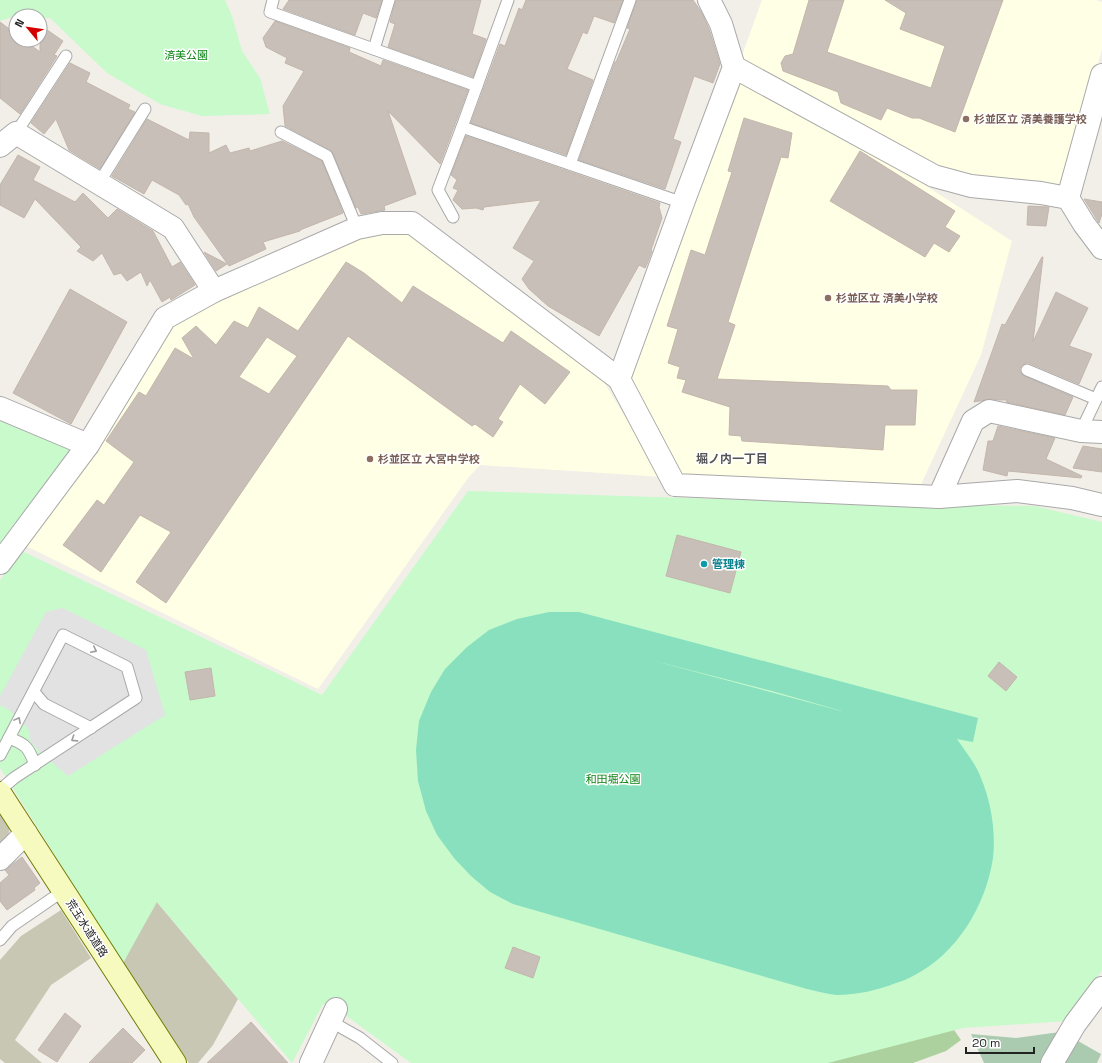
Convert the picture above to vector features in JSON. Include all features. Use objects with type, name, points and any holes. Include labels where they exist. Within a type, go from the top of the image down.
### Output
[{"type":"main road","name":"荒玉水道道路","points":[[0,792],[175,1063]]},
{"type":"street","points":[[619,379],[734,67],[721,24],[709,0]]},
{"type":"street","points":[[734,67],[934,176],[971,186],[1068,198]]},
{"type":"street","points":[[1102,75],[1068,198],[1084,224],[1102,248]]},
{"type":"street","points":[[8,140],[99,184],[173,228],[214,291]]},
{"type":"street","points":[[0,563],[88,445],[166,318],[214,291],[357,228],[382,223],[412,223],[619,379],[675,485],[939,497],[1017,491],[1072,498],[1102,505]]},
{"type":"street","points":[[0,408],[88,445]]},
{"type":"street","points":[[939,497],[973,421],[989,411],[1081,431],[1102,432]]},
{"type":"street","points":[[0,859],[26,833]]},
{"type":"street","points":[[1052,1063],[1075,1024],[1102,988]]},
{"type":"street","points":[[310,1063],[333,1015]]},
{"type":"lane","points":[[273,0],[270,12],[477,86]]},
{"type":"lane","points":[[374,49],[389,0]]},
{"type":"lane","points":[[453,218],[438,190],[508,0]]},
{"type":"lane","points":[[570,164],[630,0]]},
{"type":"lane","points":[[8,140],[66,56]]},
{"type":"lane","points":[[99,184],[145,109]]},
{"type":"lane","points":[[462,127],[683,203]]},
{"type":"lane","points":[[281,132],[327,156],[357,228]]},
{"type":"lane","points":[[1027,370],[1096,399]]},
{"type":"lane","points":[[1081,431],[1102,387]]},
{"type":"lane","points":[[0,755],[63,635],[127,667],[136,698],[14,778],[0,792]]},
{"type":"lane","points":[[34,692],[44,704],[91,728]]},
{"type":"lane","points":[[9,738],[20,741],[30,750],[35,765]]},
{"type":"lane","points":[[0,940],[12,926],[63,891]]},
{"type":"lane","points":[[333,1015],[392,1063]]},
{"type":"shaded area","name":"杉並区立 済美養護学校","points":[[762,0],[1096,0],[1102,2],[1102,49],[1064,189],[960,177],[740,61]]},
{"type":"shaded area","name":"杉並区立 済美小学校","points":[[736,80],[856,141],[1012,241],[981,355],[917,493],[681,474],[631,381]]},
{"type":"shaded area","name":"杉並区立 大宮中学校","points":[[392,233],[407,234],[599,374],[662,477],[480,465],[468,478],[318,689],[26,546],[172,322],[354,236],[367,238]]},
{"type":"shaded area","points":[[63,608],[146,650],[165,715],[68,776],[38,750],[29,739],[30,732],[26,726],[11,711],[0,705],[0,696],[46,612]]},
{"type":"shaded area","points":[[0,811],[10,827],[7,841],[0,848]]},
{"type":"shaded area","points":[[156,901],[238,999],[213,1045],[198,1063],[189,1063],[123,963]]},
{"type":"shaded area","points":[[61,910],[91,958],[51,985],[15,1040],[42,1063],[5,1063],[0,1059],[0,960],[21,936]]},
{"type":"shaded area","points":[[1060,1032],[1040,1063],[984,1063],[971,1034],[1016,1038]]},
{"type":"shaded area","points":[[1078,1041],[1101,1054],[1097,1063],[1064,1063]]},
{"type":"green space","name":"済美公園","points":[[0,0],[225,0],[232,16],[242,51],[260,78],[270,114],[202,116],[160,104],[107,73],[50,18],[48,18],[48,8],[8,8],[8,18],[0,21]]},
{"type":"green space","points":[[0,415],[74,447],[0,553]]},
{"type":"green space","name":"和田堀公園","points":[[468,491],[910,505],[1035,506],[1102,522],[1102,970],[1068,1021],[963,1028],[828,1063],[411,1063],[345,1015],[336,1009],[323,1004],[292,1063],[157,902],[123,963],[0,768],[0,580],[22,551],[322,695]]},
{"type":"green space","points":[[549,612],[579,612],[978,718],[973,742],[957,739],[979,773],[985,787],[992,817],[994,848],[984,893],[967,926],[943,955],[929,967],[911,977],[875,990],[837,995],[807,989],[513,904],[490,892],[471,876],[454,858],[437,835],[426,811],[418,781],[416,750],[419,721],[431,692],[445,669],[467,647],[489,630],[517,619]],"holes":[[[647,659],[772,691],[842,711]]]},
{"type":"green space","points":[[945,1017],[961,1040],[946,1051],[913,1063],[709,1063]]},
{"type":"building","points":[[289,0],[382,0],[376,18],[363,13],[355,35],[283,9]]},
{"type":"building","points":[[396,0],[481,0],[472,34],[486,39],[473,77],[388,47],[395,24],[390,22]]},
{"type":"building","points":[[526,0],[623,0],[614,23],[594,16],[587,34],[583,32],[567,69],[593,80],[566,155],[471,123],[500,44],[505,46],[519,8],[522,10]]},
{"type":"building","points":[[637,0],[693,0],[702,13],[709,29],[720,64],[713,83],[694,76],[673,139],[681,142],[665,189],[579,160],[615,62],[630,29],[627,28]]},
{"type":"building","points":[[809,0],[844,0],[827,52],[931,88],[945,46],[900,29],[906,13],[885,0],[1003,0],[955,132],[919,118],[912,118],[887,108],[881,120],[841,103],[838,92],[783,71],[781,63],[785,56],[793,54]]},
{"type":"building","points":[[275,21],[350,48],[349,52],[381,66],[383,60],[468,90],[440,164],[388,111],[416,194],[384,206],[385,210],[361,214],[358,207],[356,208],[333,153],[285,126],[283,106],[304,71],[285,63],[287,58],[266,47],[263,38]]},
{"type":"building","points":[[0,22],[8,28],[8,48],[35,48],[40,52],[40,48],[48,48],[48,31],[63,41],[54,55],[57,56],[20,114],[0,98]]},
{"type":"building","points":[[70,63],[90,73],[86,82],[130,105],[128,109],[135,112],[100,169],[69,150],[56,119],[44,134],[31,123]]},
{"type":"building","points":[[744,118],[792,133],[788,158],[781,157],[728,322],[735,325],[717,379],[888,386],[891,390],[917,390],[915,425],[885,425],[883,450],[742,441],[741,436],[729,435],[730,407],[682,392],[686,380],[677,378],[680,367],[668,363],[678,329],[667,326],[691,250],[705,255],[732,172],[728,171]]},
{"type":"building","points":[[147,119],[189,140],[190,132],[209,133],[209,153],[226,145],[230,153],[249,148],[250,151],[282,141],[322,161],[343,213],[300,231],[263,242],[266,249],[229,266],[194,217],[188,204],[186,205],[179,195],[152,180],[144,194],[112,176]]},
{"type":"building","points":[[466,136],[660,203],[659,207],[662,218],[647,264],[645,268],[639,265],[599,336],[548,306],[529,289],[522,279],[534,261],[513,248],[541,200],[484,207],[483,210],[476,208],[462,209],[453,200],[458,190],[453,188],[457,180],[451,175]]},
{"type":"building","points":[[860,151],[955,211],[945,227],[960,236],[949,252],[934,243],[925,257],[830,201]]},
{"type":"building","points":[[18,155],[40,167],[33,180],[75,202],[83,193],[108,218],[117,209],[153,231],[172,267],[180,262],[195,285],[171,300],[170,297],[162,302],[150,280],[147,286],[141,272],[127,281],[121,273],[114,275],[102,253],[93,261],[77,251],[81,247],[35,199],[24,218],[0,205],[0,185]]},
{"type":"building","points":[[1084,199],[1102,202],[1102,214],[1099,223]]},
{"type":"building","points":[[1028,206],[1049,207],[1046,226],[1027,225]]},
{"type":"building","points":[[204,252],[227,264],[216,271]]},
{"type":"building","points":[[1042,257],[1033,342],[1056,292],[1088,308],[1069,346],[1092,354],[1079,384],[1029,363],[1022,365],[1020,371],[1024,376],[1073,397],[1065,415],[1006,402],[1007,400],[991,399],[974,402],[1002,324],[1005,325]]},
{"type":"building","points":[[346,262],[364,273],[402,303],[413,286],[503,343],[511,331],[570,372],[545,404],[520,384],[498,419],[503,422],[493,437],[475,424],[472,426],[348,336],[166,603],[136,582],[171,532],[140,515],[101,572],[63,545],[97,500],[104,505],[134,462],[106,441],[139,392],[146,396],[175,348],[194,359],[182,338],[196,326],[216,345],[234,321],[248,328],[259,307],[298,331]],"holes":[[[267,337],[297,356],[269,394],[239,377]]]},
{"type":"building","points":[[70,289],[127,322],[71,424],[13,393]]},
{"type":"building","points":[[998,426],[1055,438],[1046,459],[1082,476],[1081,478],[1008,471],[1007,476],[983,470],[988,441],[993,441]]},
{"type":"building","points":[[1083,446],[1102,449],[1102,472],[1073,468]]},
{"type":"building","name":"管理棟","points":[[677,535],[741,552],[730,593],[666,576]]},
{"type":"building","points":[[999,662],[1017,677],[1006,691],[988,676]]},
{"type":"building","points":[[211,668],[215,696],[190,700],[185,672]]},
{"type":"building","points":[[22,857],[40,883],[34,888],[35,890],[7,910],[0,901],[0,883],[9,875],[5,870]]},
{"type":"building","points":[[513,947],[540,957],[533,978],[505,968]]},
{"type":"building","points":[[65,1013],[81,1026],[57,1062],[38,1050]]},
{"type":"building","points":[[251,1022],[288,1063],[207,1063]]},
{"type":"building","points":[[123,1028],[145,1050],[132,1063],[89,1063]]},
{"type":"place","name":"杉並区立 済美養護学校","points":[[966,119]]},
{"type":"place","name":"杉並区立 済美小学校","points":[[828,298]]},
{"type":"place","name":"杉並区立 大宮中学校","points":[[370,459]]},
{"type":"place","name":"管理棟","points":[[704,564]]},
{"type":"district","name":"堀ノ内一丁目","points":[[732,459]]}]
